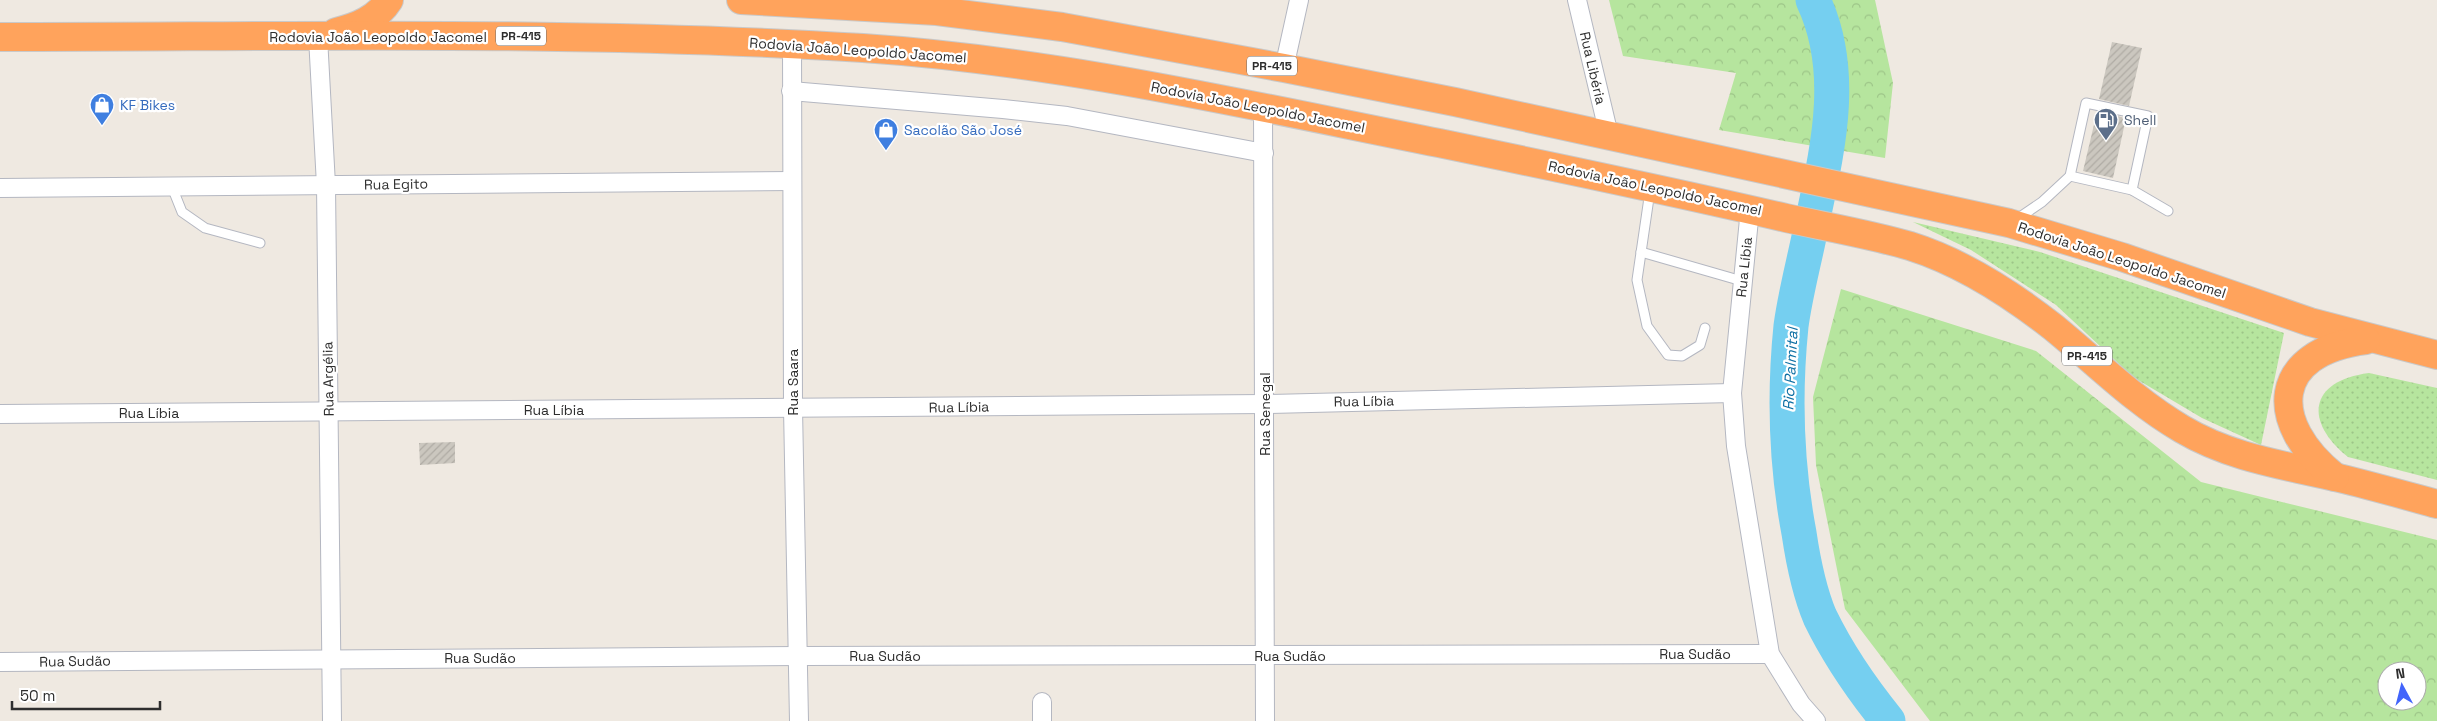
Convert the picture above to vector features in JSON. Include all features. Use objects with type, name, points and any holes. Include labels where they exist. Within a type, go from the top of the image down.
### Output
[{"type":"highway","points":[[318,37],[357,27],[377,14],[389,0]]},
{"type":"highway","name":"Rodovia João Leopoldo Jacomel","points":[[741,0],[937,11],[1062,27],[1284,68],[1608,135],[1848,186],[2009,223],[2122,257],[2248,302],[2371,339],[2437,355]]},
{"type":"highway","name":"Rodovia João Leopoldo Jacomel","points":[[0,37],[589,36],[792,44],[966,57],[1054,68],[1163,87],[1650,186],[1839,229],[1924,251],[1972,274],[2012,297],[2052,327],[2124,389],[2158,414],[2210,444],[2240,456],[2337,478],[2437,504]]},
{"type":"highway","points":[[2337,478],[2318,463],[2297,436],[2291,420],[2288,402],[2290,386],[2305,362],[2316,354],[2347,342],[2371,339]]},
{"type":"street","points":[[1284,68],[1299,0]]},
{"type":"street","name":"Rua Libéria","points":[[1577,0],[1608,135]]},
{"type":"street","name":"Rua Argélia","points":[[318,37],[326,185],[332,721]]},
{"type":"street","name":"Rua Saara","points":[[792,44],[794,408],[799,721]]},
{"type":"street","points":[[791,91],[1066,116],[1264,153]]},
{"type":"street","name":"Rua Senegal","points":[[1263,108],[1265,721]]},
{"type":"street","name":"Rua Egito","points":[[0,188],[792,181]]},
{"type":"street","name":"Rua Líbia","points":[[0,414],[1265,404],[1732,393],[1750,208]]},
{"type":"street","points":[[1732,393],[1736,446],[1770,654],[1803,712],[1816,721]]},
{"type":"street","name":"Rua Sudão","points":[[0,662],[799,656],[1770,654]]},
{"type":"street","points":[[1042,702],[1042,721]]},
{"type":"lane","points":[[2009,223],[2042,202],[2070,176],[2086,103],[2148,116],[2132,190]]},
{"type":"lane","points":[[2070,176],[2132,190],[2168,211]]},
{"type":"lane","points":[[1650,186],[1637,280],[1647,326],[1668,355],[1682,356],[1700,345],[1705,328]]},
{"type":"lane","points":[[172,187],[182,212],[205,228],[260,242]]},
{"type":"lane","points":[[1641,252],[1742,281]]},
{"type":"green space","points":[[1609,0],[1875,0],[1893,83],[1885,158],[1719,130],[1736,73],[1623,56]]},
{"type":"green space","points":[[1913,222],[2040,252],[2284,333],[2261,445],[2202,418],[2133,377],[2056,305],[1971,250]]},
{"type":"green space","points":[[1841,289],[2036,351],[2201,482],[2437,540],[2437,721],[1930,721],[1845,609],[1816,465],[1813,397]]},
{"type":"green space","points":[[2369,373],[2437,388],[2437,480],[2348,457],[2334,444],[2324,430],[2319,417],[2319,405],[2324,394],[2334,385],[2349,377]]},
{"type":"building","points":[[2112,42],[2142,48],[2129,106],[2099,99]]},
{"type":"building","name":"Shell","points":[[2097,112],[2126,118],[2113,178],[2083,171]]},
{"type":"building","points":[[455,442],[455,463],[420,465],[419,443]]},
{"type":"waterway","name":"Rio Palmital","points":[[1813,0],[1824,29],[1830,58],[1832,88],[1827,148],[1791,326],[1787,378],[1791,481],[1805,565],[1820,617],[1851,671],[1888,721]]},
{"type":"place","name":"KF Bikes","points":[[102,126]]},
{"type":"place","name":"Shell","points":[[2106,141]]},
{"type":"place","name":"Sacolão São José","points":[[886,151]]}]
